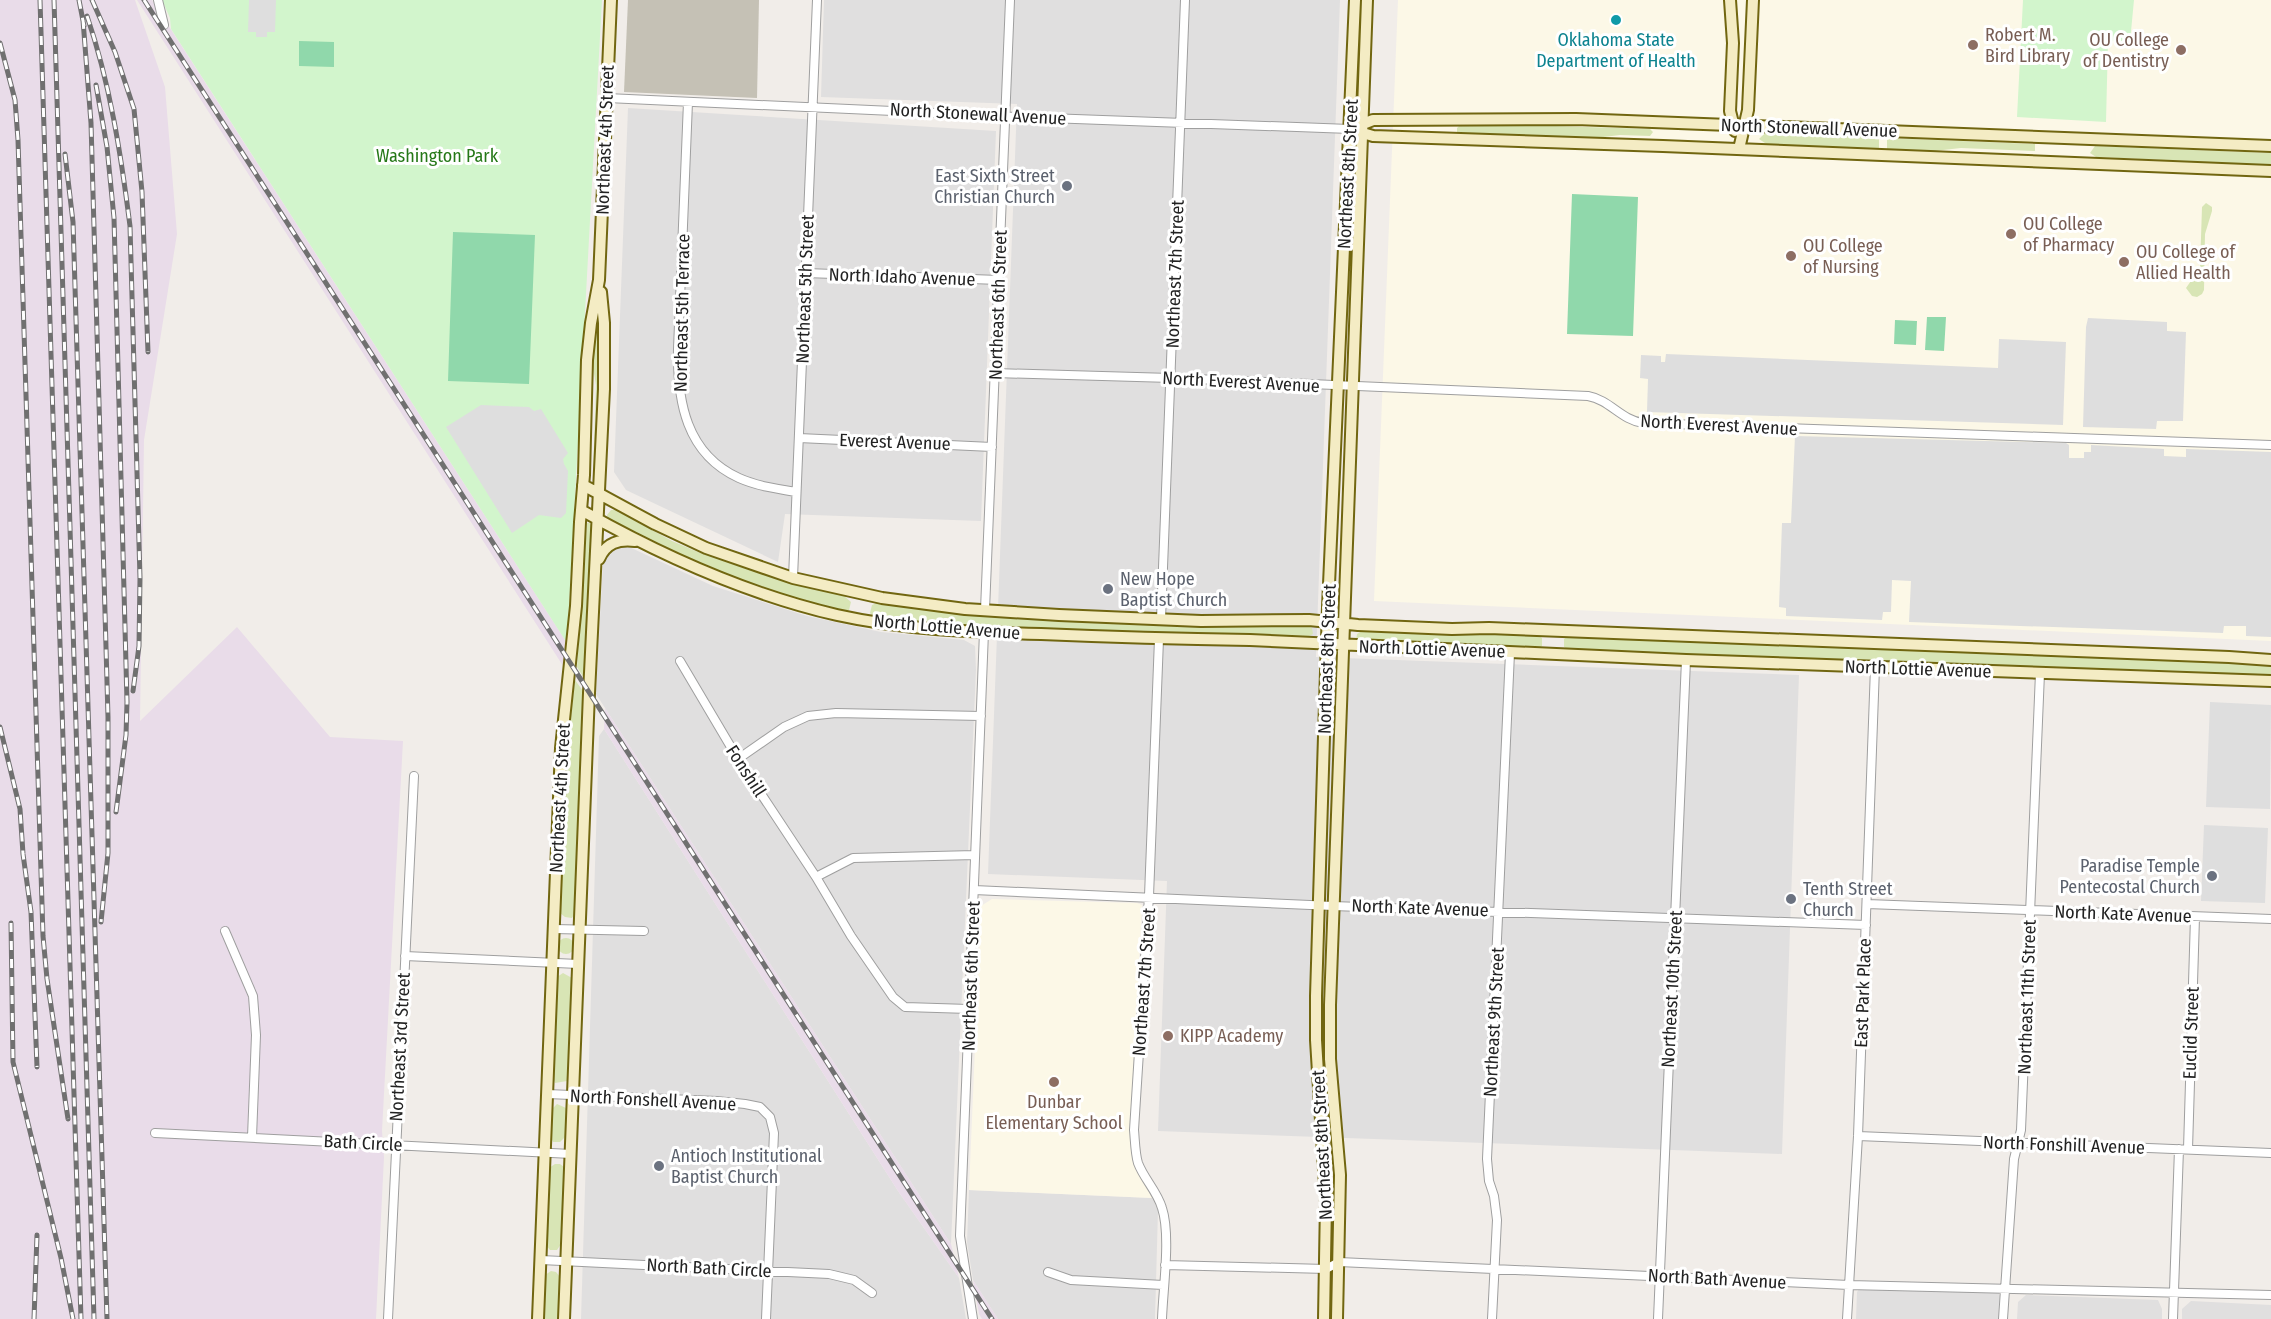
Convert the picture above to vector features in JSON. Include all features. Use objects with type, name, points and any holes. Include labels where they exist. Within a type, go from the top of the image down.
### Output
[{"type":"main road","name":"Northeast 4th Street","points":[[538,1319],[561,748],[573,650],[580,510],[584,485],[587,368],[591,323],[599,280],[611,0]]},
{"type":"main road","name":"Northeast 8th Street","points":[[1324,1319],[1325,1169],[1316,1040],[1319,904],[1327,644],[1355,0]]},
{"type":"main road","name":"Northeast 8th Street","points":[[1337,1319],[1340,1174],[1329,1042],[1367,0]]},
{"type":"main road","points":[[1730,0],[1733,43],[1730,111],[1739,125]]},
{"type":"main road","points":[[1739,149],[1739,125],[1748,110],[1754,0]]},
{"type":"main road","name":"North Stonewall Avenue","points":[[1362,129],[1373,120],[1576,118],[2271,146]]},
{"type":"main road","name":"North Stonewall Avenue","points":[[1350,129],[1362,129],[1373,136],[2271,171]]},
{"type":"main road","name":"Northeast 4th Street","points":[[564,1319],[604,389],[604,323],[599,280]]},
{"type":"main road","name":"North Lottie Avenue","points":[[584,485],[698,545],[793,578],[882,598],[985,610],[1161,620],[1277,620],[2271,660]]},
{"type":"main road","name":"North Lottie Avenue","points":[[580,510],[638,541],[732,584],[810,608],[880,623],[984,632],[2271,681]]},
{"type":"main road","points":[[597,564],[607,546],[626,540],[638,541]]},
{"type":"street","points":[[158,0],[164,25]]},
{"type":"street","name":"Northeast 5th Street","points":[[793,578],[817,0]]},
{"type":"street","name":"Northeast 6th Street","points":[[985,610],[1010,0]]},
{"type":"street","name":"Northeast 7th Street","points":[[1161,620],[1185,0]]},
{"type":"street","name":"North Stonewall Avenue","points":[[607,98],[1282,128],[1350,129]]},
{"type":"street","name":"Northeast 5th Terrace","points":[[688,102],[678,349],[680,401],[694,437],[724,469],[738,478],[757,485],[796,492]]},
{"type":"street","name":"North Idaho Avenue","points":[[806,273],[999,280]]},
{"type":"street","name":"North Everest Avenue","points":[[995,373],[1171,378],[1588,396],[1605,402],[1628,419],[1643,423],[2078,437],[2271,446]]},
{"type":"street","name":"Everest Avenue","points":[[799,438],[992,447]]},
{"type":"street","name":"Northeast 6th Street","points":[[973,1319],[960,1236],[984,632]]},
{"type":"street","name":"Northeast 7th Street","points":[[1159,639],[1149,896],[1134,1130],[1138,1162],[1162,1208],[1165,1265],[1162,1319]]},
{"type":"street","name":"Northeast 9th Street","points":[[1492,1319],[1497,1220],[1487,1159],[1510,653]]},
{"type":"street","name":"Northeast 10th Street","points":[[1658,1319],[1686,660]]},
{"type":"street","name":"Fonshill","points":[[680,662],[738,759],[816,877]]},
{"type":"street","name":"East Park Place","points":[[1847,1319],[1858,1136],[1875,667]]},
{"type":"street","name":"Northeast 11th Street","points":[[2003,1319],[2014,1159],[2021,1130],[2040,673]]},
{"type":"street","points":[[738,759],[784,727],[808,716],[836,712],[981,716]]},
{"type":"street","name":"Northeast 3rd Street","points":[[388,1319],[414,776]]},
{"type":"street","points":[[969,1009],[905,1007],[893,997],[851,936],[816,877],[853,858],[975,855]]},
{"type":"street","name":"North Kate Avenue","points":[[974,890],[1333,906],[1500,910],[1866,925]]},
{"type":"street","name":"North Kate Avenue","points":[[1867,904],[2271,919]]},
{"type":"street","name":"Euclid Street","points":[[2188,1149],[2195,917]]},
{"type":"street","points":[[554,929],[644,931]]},
{"type":"street","points":[[225,931],[253,996],[256,1035],[252,1137]]},
{"type":"street","points":[[405,956],[578,964]]},
{"type":"street","name":"North Fonshell Avenue","points":[[547,1094],[717,1101],[760,1107],[770,1117],[774,1133],[768,1272]]},
{"type":"street","name":"Bath Circle","points":[[155,1132],[571,1154]]},
{"type":"street","name":"North Fonshill Avenue","points":[[1858,1136],[2271,1153]]},
{"type":"street","points":[[2173,1319],[2179,1149]]},
{"type":"street","name":"North Bath Circle","points":[[541,1260],[829,1274],[854,1280],[872,1293]]},
{"type":"street","points":[[1165,1265],[1326,1269],[1339,1262]]},
{"type":"street","name":"North Bath Avenue","points":[[1339,1262],[2004,1291],[2271,1295]]},
{"type":"street","points":[[766,1319],[768,1272]]},
{"type":"street","points":[[1048,1272],[1071,1280],[1164,1285]]},
{"type":"shaded area","points":[[0,0],[135,0],[165,87],[177,234],[144,440],[140,721],[237,627],[330,737],[403,741],[382,1131],[384,1157],[376,1319],[0,1319]]},
{"type":"shaded area","points":[[137,0],[152,0],[567,643],[565,669]]},
{"type":"shaded area","points":[[249,0],[276,0],[275,32],[267,32],[267,37],[256,37],[256,32],[248,32]]},
{"type":"shaded area","points":[[628,0],[759,0],[757,98],[624,92]]},
{"type":"shaded area","points":[[824,0],[1340,0],[1316,657],[1799,675],[1782,1154],[1158,1131],[1167,881],[988,874],[1017,104],[821,97]]},
{"type":"shaded area","points":[[1398,0],[2271,0],[2271,641],[1374,601]]},
{"type":"shaded area","points":[[628,108],[996,131],[981,521],[785,514],[778,562],[626,490],[614,472]]},
{"type":"shaded area","points":[[2088,318],[2167,322],[2167,331],[2186,332],[2183,421],[2157,421],[2156,429],[2083,427]]},
{"type":"shaded area","points":[[1999,339],[2066,342],[2063,425],[1647,412],[1648,379],[1640,378],[1641,355],[1661,356],[1661,362],[1665,362],[1666,354],[1998,368]]},
{"type":"shaded area","points":[[481,405],[529,407],[534,411],[541,409],[568,453],[563,459],[568,471],[566,513],[561,518],[539,515],[512,533],[446,427]]},
{"type":"shaded area","points":[[1795,436],[2066,443],[2069,445],[2069,458],[2084,458],[2084,452],[2091,452],[2091,445],[2164,449],[2164,456],[2186,457],[2186,449],[2271,452],[2271,637],[2246,636],[2246,626],[2224,626],[2223,633],[1909,622],[1911,581],[1892,580],[1891,612],[1883,612],[1882,620],[1786,616],[1786,608],[1779,607],[1782,523],[1791,523]]},
{"type":"shaded area","points":[[625,545],[713,586],[807,616],[881,632],[964,640],[975,646],[976,670],[951,1244],[596,694],[603,561],[613,548]]},
{"type":"shaded area","points":[[2210,702],[2271,705],[2270,809],[2206,807]]},
{"type":"shaded area","points":[[605,708],[951,1244],[959,1278],[898,1191],[604,729]]},
{"type":"shaded area","points":[[604,729],[898,1191],[959,1278],[966,1319],[581,1319],[599,736]]},
{"type":"shaded area","points":[[2204,825],[2268,828],[2265,903],[2201,901]]},
{"type":"shaded area","name":"Dunbar Elementary School","points":[[992,899],[1142,905],[1130,1132],[1133,1161],[1152,1198],[969,1190],[981,906]]},
{"type":"shaded area","points":[[969,1190],[1152,1198],[1158,1210],[1155,1319],[998,1319],[973,1280],[967,1242]]},
{"type":"shaded area","points":[[973,1280],[998,1319],[982,1319]]},
{"type":"shaded area","points":[[1860,1288],[1997,1290],[2002,1299],[2001,1319],[1856,1319],[1857,1292]]},
{"type":"shaded area","points":[[2026,1295],[2158,1300],[2162,1309],[2162,1319],[2017,1319],[2018,1302]]},
{"type":"shaded area","points":[[2191,1301],[2271,1305],[2271,1319],[2182,1319],[2182,1309]]},
{"type":"green space","name":"Washington Park","points":[[162,0],[602,0],[567,643],[171,29],[170,18]]},
{"type":"green space","points":[[2023,0],[2134,0],[2130,42],[2108,41],[2106,122],[2017,117]]},
{"type":"green space","points":[[299,41],[334,42],[334,67],[299,66]]},
{"type":"green space","points":[[1462,123],[1650,129],[1653,132],[1650,136],[1620,135],[1587,139],[1457,133],[1457,128]]},
{"type":"green space","points":[[1765,133],[1879,137],[1879,151],[1768,145],[1759,139]]},
{"type":"green space","points":[[1887,138],[2035,144],[2035,151],[1961,148],[1925,152],[1887,151]]},
{"type":"green space","points":[[2095,146],[2271,153],[2271,165],[2096,157],[2090,153]]},
{"type":"green space","points":[[1572,194],[1638,197],[1633,336],[1567,334]]},
{"type":"green space","points":[[2206,203],[2212,207],[2212,211],[2205,234],[2204,290],[2197,297],[2192,296],[2186,288],[2200,268],[2202,207]]},
{"type":"green space","points":[[453,232],[535,235],[529,384],[448,381]]},
{"type":"green space","points":[[1927,317],[1946,317],[1944,351],[1925,350]]},
{"type":"green space","points":[[1895,320],[1917,321],[1916,345],[1894,344]]},
{"type":"green space","points":[[596,323],[599,323],[599,389],[596,472],[593,471],[596,385],[593,368]]},
{"type":"green space","points":[[611,510],[616,510],[672,541],[698,552],[791,582],[843,595],[851,602],[849,610],[839,612],[789,599],[703,570],[608,520],[607,515]]},
{"type":"green space","points":[[587,523],[590,523],[592,527],[584,678],[577,667]]},
{"type":"green space","points":[[879,602],[1307,625],[1312,628],[1313,634],[1307,637],[1217,634],[1179,637],[993,630],[875,619],[870,613],[872,605]]},
{"type":"green space","points":[[1362,631],[1453,635],[1488,631],[1536,634],[1542,638],[1542,646],[1536,650],[1356,641],[1357,634]]},
{"type":"green space","points":[[1571,634],[2271,663],[2271,677],[1570,651],[1564,647],[1564,639]]},
{"type":"green space","points":[[575,680],[583,691],[575,913],[572,918],[560,913],[566,758]]},
{"type":"green space","points":[[566,938],[572,940],[574,946],[572,952],[566,954],[560,952],[558,946],[560,940]]},
{"type":"green space","points":[[563,973],[572,978],[567,1081],[555,1083],[553,1078],[557,977]]},
{"type":"green space","points":[[557,1104],[566,1108],[565,1137],[560,1142],[553,1142],[551,1138],[552,1109]]},
{"type":"green space","points":[[555,1164],[564,1167],[561,1244],[557,1250],[550,1250],[546,1245],[549,1168]]},
{"type":"green space","points":[[551,1271],[556,1272],[560,1277],[558,1319],[544,1319],[545,1275]]},
{"type":"railway","points":[[40,0],[81,1319]]},
{"type":"railway","points":[[54,0],[94,1319]]},
{"type":"railway","points":[[79,0],[84,26]]},
{"type":"railway","points":[[92,0],[115,52],[134,109],[142,192],[148,352]]},
{"type":"railway","points":[[144,0],[992,1319]]},
{"type":"railway","points":[[87,16],[114,119],[130,226],[140,578],[139,646],[133,691]]},
{"type":"railway","points":[[83,20],[91,123],[108,717],[108,853],[101,922]]},
{"type":"railway","points":[[0,43],[15,100],[18,140],[43,936],[47,979],[68,1119]]},
{"type":"railway","points":[[96,85],[107,147],[114,218],[127,702],[126,735],[116,812]]},
{"type":"railway","points":[[65,154],[73,222],[107,1319]]},
{"type":"railway","points":[[0,727],[20,809],[31,912],[37,1067]]},
{"type":"railway","points":[[11,923],[13,1062],[61,1258],[73,1319]]},
{"type":"railway","points":[[34,1319],[37,1235]]},
{"type":"place","name":"Oklahoma State Department of Health","points":[[1616,20]]},
{"type":"place","name":"Robert M. Bird Library","points":[[1973,45]]},
{"type":"place","name":"OU College of Dentistry","points":[[2181,50]]},
{"type":"place","name":"East Sixth Street Christian Church","points":[[1067,186]]},
{"type":"place","name":"OU College of Pharmacy","points":[[2011,234]]},
{"type":"place","name":"OU College of Nursing","points":[[1791,256]]},
{"type":"place","name":"OU College of Allied Health","points":[[2124,262]]},
{"type":"place","name":"New Hope Baptist Church","points":[[1108,589]]},
{"type":"place","name":"Paradise Temple Pentecostal Church","points":[[2212,876]]},
{"type":"place","name":"Tenth Street Church","points":[[1791,899]]},
{"type":"place","name":"KIPP Academy","points":[[1168,1036]]},
{"type":"place","name":"Dunbar Elementary School","points":[[1054,1082]]},
{"type":"place","name":"Antioch Institutional Baptist Church","points":[[659,1166]]}]
